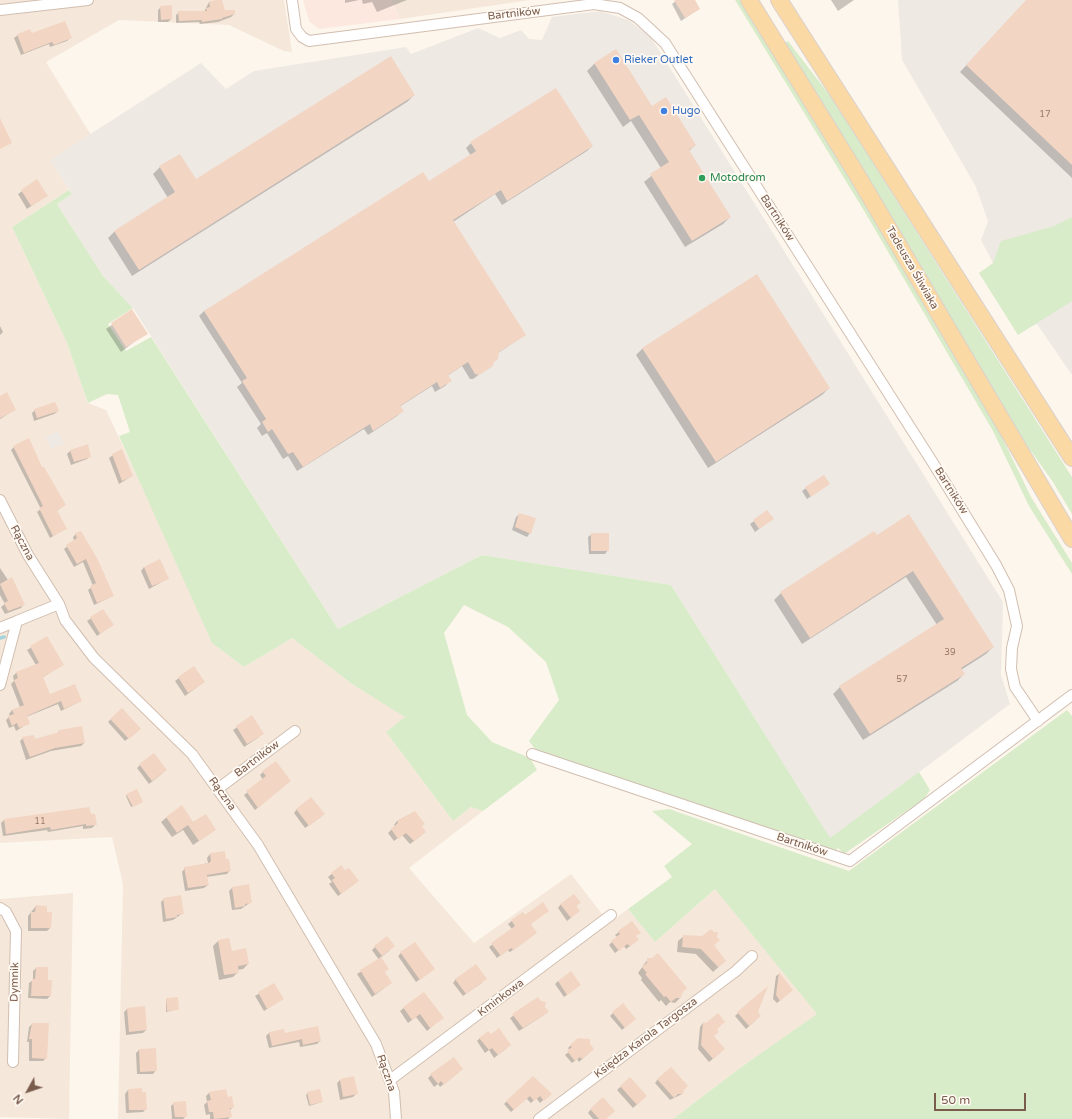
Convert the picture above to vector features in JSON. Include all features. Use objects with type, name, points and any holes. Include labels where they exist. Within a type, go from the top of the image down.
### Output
[{"type":"main road","name":"Tadeusza Śliwiaka","points":[[749,0],[848,159],[1072,539]]},
{"type":"main road","points":[[779,0],[1072,458]]},
{"type":"street","points":[[0,10],[88,0]]},
{"type":"street","name":"Bartników","points":[[292,0],[296,29],[309,41],[594,4],[620,8],[638,18],[665,43],[933,463],[996,565],[1009,590],[1016,620],[1012,669],[1015,687],[1038,720]]},
{"type":"street","name":"Rączna","points":[[0,500],[28,555],[59,604],[65,620],[94,658],[192,754],[219,788],[258,845],[376,1044],[390,1080],[396,1104],[396,1119]]},
{"type":"street","points":[[0,628],[59,604]]},
{"type":"street","points":[[0,685],[17,621]]},
{"type":"street","name":"Bartników","points":[[532,754],[850,861],[1072,696]]},
{"type":"street","name":"Bartników","points":[[219,788],[295,731]]},
{"type":"street","name":"Dymnik","points":[[0,908],[6,912],[16,931],[13,1062]]},
{"type":"street","name":"Kminkowa","points":[[390,1080],[611,915]]},
{"type":"street","name":"Księdza Karola Targosza","points":[[539,1119],[736,971],[752,956]]},
{"type":"shaded area","points":[[0,0],[284,0],[292,52],[284,51],[229,25],[119,20],[46,62],[91,135],[51,160],[69,190],[12,227],[67,343],[88,403],[106,410],[163,531],[212,643],[244,667],[292,638],[352,684],[406,717],[386,732],[453,821],[471,807],[483,811],[409,868],[474,943],[571,874],[609,923],[628,909],[655,942],[715,889],[818,1014],[740,1068],[673,1119],[118,1119],[123,884],[112,837],[0,843]]},
{"type":"shaded area","points":[[303,0],[391,0],[400,19],[319,29],[309,21]]},
{"type":"shaded area","points":[[391,0],[530,0],[400,19]]},
{"type":"shaded area","points":[[898,0],[1072,0],[1072,375],[1037,324],[1027,328],[981,240],[988,221],[975,185],[902,60]]},
{"type":"shaded area","points":[[600,11],[628,20],[650,36],[1003,602],[1001,675],[1010,704],[830,839],[671,585],[482,555],[338,629],[133,308],[103,276],[57,204],[72,194],[50,160],[201,63],[226,89],[254,71],[406,47],[411,54],[478,28],[500,38],[521,30],[529,39],[542,40],[552,17]]},
{"type":"shaded area","points":[[58,431],[64,443],[51,449],[46,437]]},
{"type":"shaded area","points":[[73,893],[69,1119],[0,1117],[0,899]]},
{"type":"green space","points":[[735,0],[741,0],[826,134],[998,429],[1031,497],[1072,563],[1072,574],[1029,506],[993,431],[863,209]]},
{"type":"green space","points":[[788,41],[831,97],[1072,477],[1072,514],[1053,482],[1013,426],[785,43]]},
{"type":"green space","points":[[69,190],[72,194],[57,204],[103,276],[133,308],[108,324],[126,351],[151,337],[338,629],[482,555],[671,585],[830,838],[919,772],[930,790],[924,799],[844,854],[838,848],[834,852],[538,753],[529,741],[559,700],[546,662],[508,627],[464,605],[444,633],[467,715],[492,742],[530,758],[537,770],[483,811],[471,807],[453,821],[386,732],[405,717],[352,684],[292,638],[244,667],[212,643],[119,436],[130,432],[118,395],[107,394],[88,403],[67,343],[12,227]]},
{"type":"green space","points":[[1072,217],[1072,301],[1018,335],[979,273],[993,263],[1001,241],[1054,226]]},
{"type":"green space","points":[[1067,710],[1072,716],[1072,1119],[673,1119],[740,1068],[817,1014],[715,889],[655,942],[628,909],[672,877],[664,866],[692,844],[652,811],[669,809],[849,871]]},
{"type":"building","points":[[222,0],[225,10],[235,10],[235,14],[222,19],[202,22],[202,20],[179,21],[178,11],[207,11],[206,8],[210,7],[209,2]]},
{"type":"building","points":[[674,0],[695,0],[700,9],[685,18]]},
{"type":"building","points":[[1026,0],[1072,0],[1072,165],[966,65]]},
{"type":"building","points":[[172,5],[172,19],[161,20],[160,6]]},
{"type":"building","points":[[65,21],[72,38],[54,45],[52,42],[24,53],[17,34],[30,29],[32,33]]},
{"type":"building","points":[[616,49],[652,106],[666,97],[696,145],[689,150],[731,217],[692,241],[650,174],[669,162],[639,115],[630,120],[594,63]]},
{"type":"building","points":[[391,56],[415,95],[139,270],[114,231],[175,192],[159,166],[180,154],[196,179]]},
{"type":"building","points":[[556,88],[593,146],[507,201],[501,190],[453,220],[526,335],[499,352],[498,359],[494,362],[493,366],[479,375],[475,374],[468,362],[448,375],[452,381],[440,388],[437,382],[400,406],[404,411],[373,431],[370,424],[303,467],[293,452],[288,454],[272,429],[268,432],[262,422],[266,419],[242,381],[247,378],[204,311],[423,172],[429,181],[476,151],[470,142]]},
{"type":"building","points":[[0,118],[12,143],[0,149]]},
{"type":"building","points":[[37,179],[48,196],[31,206],[21,190]]},
{"type":"building","points":[[757,274],[830,388],[716,462],[642,348]]},
{"type":"building","points":[[132,309],[148,334],[126,347],[111,323]]},
{"type":"building","points":[[7,392],[16,410],[0,418],[0,396]]},
{"type":"building","points":[[55,402],[59,411],[37,418],[34,409]]},
{"type":"building","points":[[29,438],[42,467],[44,467],[66,505],[57,510],[67,529],[53,536],[39,508],[43,506],[13,446]]},
{"type":"building","points":[[88,444],[91,457],[74,462],[70,450]]},
{"type":"building","points":[[122,449],[133,476],[122,481],[112,454]]},
{"type":"building","points":[[824,475],[830,484],[811,497],[805,487]]},
{"type":"building","points":[[767,510],[774,519],[759,529],[753,520]]},
{"type":"building","points":[[519,513],[536,518],[531,534],[515,527]]},
{"type":"building","points":[[909,514],[994,647],[961,668],[965,674],[870,734],[839,686],[944,619],[913,571],[810,638],[780,592],[874,531],[877,535]]},
{"type":"building","points":[[81,531],[98,560],[114,596],[97,603],[90,586],[96,583],[86,559],[77,564],[66,545],[77,538],[75,533]]},
{"type":"building","points":[[591,533],[609,533],[609,551],[591,551]]},
{"type":"building","points":[[160,559],[169,579],[152,586],[144,567]]},
{"type":"building","points":[[12,577],[25,605],[8,611],[4,603],[8,601],[0,584]]},
{"type":"building","points":[[103,609],[114,625],[100,634],[90,617]]},
{"type":"building","points":[[47,636],[64,665],[43,677],[50,694],[75,684],[82,701],[64,709],[61,701],[27,716],[30,724],[19,728],[17,723],[12,726],[8,716],[14,714],[12,710],[24,705],[14,680],[18,678],[16,672],[39,663],[30,646]]},
{"type":"building","points":[[194,666],[205,682],[188,693],[178,677]]},
{"type":"building","points":[[122,708],[141,729],[129,739],[110,719]]},
{"type":"building","points":[[252,715],[264,734],[247,744],[236,726]]},
{"type":"building","points":[[82,726],[85,743],[55,748],[30,757],[22,737],[34,735],[35,739],[59,732],[59,730]]},
{"type":"building","points":[[154,753],[167,770],[152,781],[139,764]]},
{"type":"building","points":[[276,761],[291,781],[258,808],[246,791],[266,776],[262,771]]},
{"type":"building","points":[[137,789],[143,802],[133,807],[126,794]]},
{"type":"building","points":[[311,797],[325,814],[309,826],[296,809]]},
{"type":"building","points":[[182,805],[193,822],[206,814],[216,830],[199,841],[188,825],[177,833],[166,817]]},
{"type":"building","points":[[89,807],[91,814],[95,814],[97,825],[86,826],[86,824],[51,830],[50,827],[6,834],[4,819]]},
{"type":"building","points":[[415,811],[425,824],[422,826],[426,832],[414,841],[406,833],[398,839],[391,829],[398,823],[397,821]]},
{"type":"building","points":[[225,851],[226,859],[229,859],[231,871],[207,875],[209,885],[188,888],[184,867],[209,863],[211,861],[210,853]]},
{"type":"building","points":[[341,865],[345,870],[349,868],[359,881],[341,894],[332,880],[335,878],[331,873]]},
{"type":"building","points":[[249,884],[252,903],[235,908],[232,887]]},
{"type":"building","points":[[574,894],[581,903],[576,906],[580,911],[571,918],[560,904]]},
{"type":"building","points":[[181,895],[184,914],[166,919],[163,898]]},
{"type":"building","points":[[543,902],[549,911],[531,924],[537,933],[514,950],[511,948],[501,956],[491,943],[515,926],[511,920],[523,912],[525,915]]},
{"type":"building","points":[[36,905],[47,906],[47,912],[52,912],[51,928],[31,928],[31,912],[35,912]]},
{"type":"building","points":[[632,921],[641,933],[636,936],[639,940],[630,946],[627,944],[619,951],[611,941],[620,934],[618,931]]},
{"type":"building","points":[[711,929],[714,932],[718,932],[717,937],[720,940],[714,945],[726,961],[718,967],[701,949],[682,947],[683,935],[702,936]]},
{"type":"building","points":[[387,936],[395,946],[382,956],[374,946]]},
{"type":"building","points":[[229,938],[232,951],[246,948],[249,964],[238,966],[239,973],[224,975],[218,940]]},
{"type":"building","points":[[415,942],[435,969],[420,980],[400,952]]},
{"type":"building","points":[[658,953],[687,988],[682,993],[681,998],[676,998],[671,1002],[666,996],[664,997],[645,974],[647,973],[642,967],[647,963],[647,958],[652,958]]},
{"type":"building","points":[[381,957],[389,969],[385,972],[392,983],[375,994],[360,970]]},
{"type":"building","points":[[476,964],[487,979],[466,994],[455,979]]},
{"type":"building","points":[[36,967],[48,967],[48,980],[52,980],[51,996],[31,996],[32,979],[35,979]]},
{"type":"building","points":[[571,971],[581,985],[567,995],[558,981]]},
{"type":"building","points":[[779,972],[793,990],[780,1001],[776,995]]},
{"type":"building","points":[[274,983],[284,999],[267,1009],[258,992]]},
{"type":"building","points":[[768,986],[758,1012],[761,1016],[749,1026],[737,1012]]},
{"type":"building","points":[[424,992],[444,1018],[430,1028],[420,1014],[412,1020],[403,1007]]},
{"type":"building","points":[[178,997],[179,1010],[167,1011],[166,998]]},
{"type":"building","points":[[538,997],[541,1001],[546,1002],[545,1007],[549,1012],[523,1028],[512,1014]]},
{"type":"building","points":[[623,1003],[636,1019],[625,1028],[612,1012]]},
{"type":"building","points":[[145,1006],[147,1030],[129,1032],[127,1008]]},
{"type":"building","points":[[718,1013],[725,1022],[717,1029],[719,1032],[714,1036],[725,1049],[713,1059],[701,1045],[703,1022],[706,1023]]},
{"type":"building","points":[[32,1023],[49,1023],[47,1059],[32,1058],[32,1039],[29,1039]]},
{"type":"building","points":[[318,1026],[321,1041],[303,1045],[302,1039],[272,1046],[269,1032],[284,1029],[285,1033]]},
{"type":"building","points":[[499,1028],[511,1045],[498,1055],[492,1048],[489,1050],[479,1038],[488,1031],[491,1034]]},
{"type":"building","points":[[578,1038],[590,1039],[590,1044],[594,1049],[582,1059],[580,1057],[575,1061],[567,1051],[572,1047],[570,1045]]},
{"type":"building","points":[[156,1048],[157,1071],[140,1072],[139,1049]]},
{"type":"building","points":[[454,1057],[463,1069],[444,1085],[441,1081],[438,1084],[430,1074]]},
{"type":"building","points":[[671,1067],[688,1086],[684,1090],[683,1094],[678,1094],[674,1098],[657,1079]]},
{"type":"building","points":[[354,1076],[358,1094],[343,1097],[340,1079]]},
{"type":"building","points":[[533,1076],[552,1094],[544,1101],[540,1096],[534,1101],[530,1096],[514,1110],[506,1101]]},
{"type":"building","points":[[630,1077],[647,1096],[637,1105],[620,1086]]},
{"type":"building","points":[[142,1088],[142,1092],[146,1092],[147,1110],[129,1110],[128,1089]]},
{"type":"building","points":[[226,1089],[228,1097],[232,1096],[234,1108],[230,1108],[232,1117],[214,1119],[213,1112],[209,1112],[207,1101],[211,1100],[209,1092]]},
{"type":"building","points":[[320,1089],[323,1102],[310,1105],[307,1092]]},
{"type":"building","points":[[603,1097],[615,1111],[606,1119],[599,1119],[590,1109]]},
{"type":"building","points":[[186,1101],[187,1117],[175,1117],[173,1102]]},
{"type":"waterway","points":[[0,638],[4,637]]},
{"type":"place","name":"Rieker Outlet","points":[[616,60]]},
{"type":"place","name":"Hugo","points":[[664,111]]},
{"type":"place","name":"Motodrom","points":[[702,178]]}]
